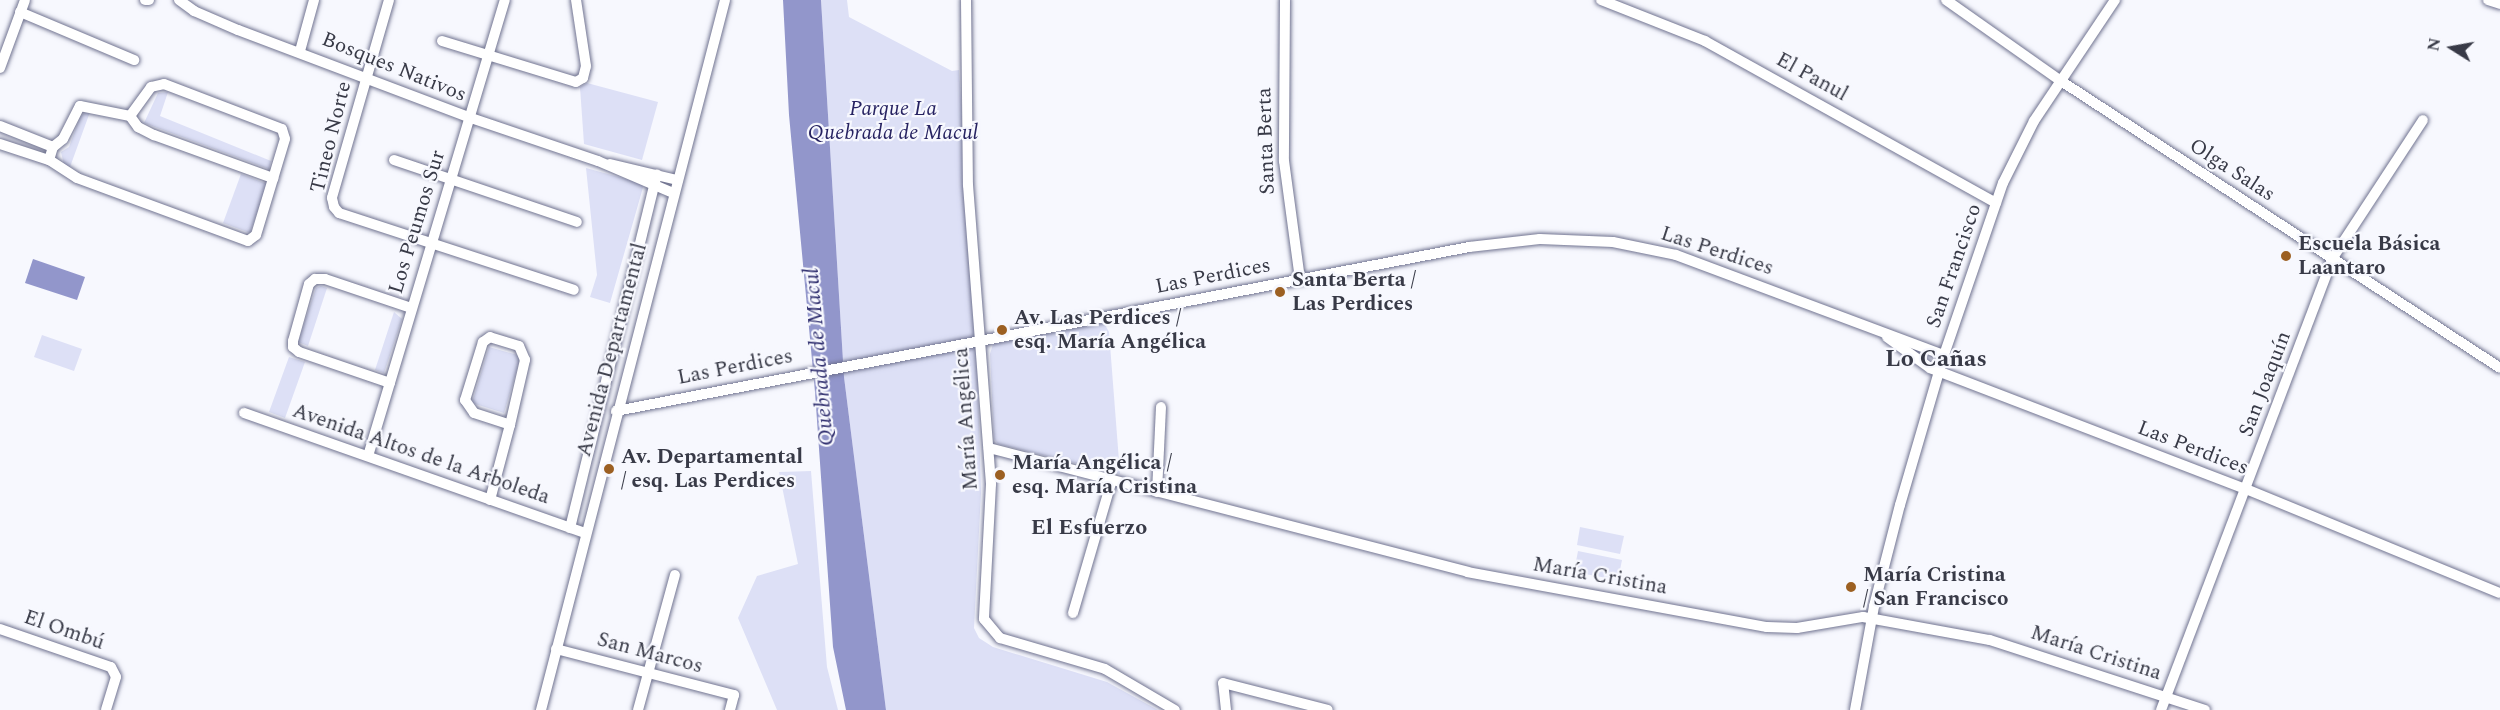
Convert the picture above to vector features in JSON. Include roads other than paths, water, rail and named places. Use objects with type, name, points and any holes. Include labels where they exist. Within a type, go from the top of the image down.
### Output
[{"type":"street","points":[[0,68],[25,0]]},
{"type":"street","name":"Bosques Nativos","points":[[179,0],[300,51],[471,118],[656,181],[673,193]]},
{"type":"street","points":[[300,51],[314,0]]},
{"type":"street","name":"Tineo Norte","points":[[388,0],[332,198],[334,207],[339,213],[432,244]]},
{"type":"street","name":"Los Peumos Sur","points":[[368,456],[505,0]]},
{"type":"street","points":[[442,41],[566,81],[580,81],[586,61],[576,0]]},
{"type":"street","name":"Avenida Departamental","points":[[541,710],[616,411],[725,0]]},
{"type":"street","name":"María Angélica","points":[[966,0],[967,159],[989,448],[991,516],[982,607],[989,630],[1006,640],[1113,672],[1175,710]]},
{"type":"street","name":"Santa Berta","points":[[1285,0],[1284,161],[1299,280]]},
{"type":"street","name":"El Panul","points":[[1601,0],[1714,45],[1996,203]]},
{"type":"street","name":"Olga Salas","points":[[1946,0],[2061,81],[2500,368]]},
{"type":"street","name":"San Francisco","points":[[1855,710],[1871,618],[1939,371],[1996,203],[2022,142],[2115,0]]},
{"type":"street","points":[[2488,0],[2500,4]]},
{"type":"street","points":[[21,12],[134,60]]},
{"type":"street","points":[[0,144],[49,160],[77,178],[243,241],[255,235],[285,139],[282,129],[273,122],[164,84],[151,87],[130,116]]},
{"type":"street","points":[[49,160],[53,147],[63,139],[80,106],[130,116],[138,127],[154,135],[273,178]]},
{"type":"street","name":"San Joaquín","points":[[2161,710],[2332,259],[2423,120]]},
{"type":"street","points":[[0,126],[53,147]]},
{"type":"street","points":[[394,159],[577,222]]},
{"type":"street","name":"Bosques Nativos","points":[[656,181],[677,180]]},
{"type":"street","name":"Avenida Departamental","points":[[570,528],[656,181]]},
{"type":"street","name":"Las Perdices","points":[[616,411],[810,371],[1493,244],[1596,240],[1695,260],[1944,355]]},
{"type":"street","points":[[432,244],[574,290]]},
{"type":"street","points":[[390,383],[293,347],[309,284],[315,279],[325,279],[411,308]]},
{"type":"street","name":"Las Perdices","points":[[1879,330],[1939,371],[2246,489],[2500,593]]},
{"type":"street","points":[[490,500],[510,424],[525,360],[519,346],[494,337],[486,339],[465,399],[474,413],[510,424]]},
{"type":"street","points":[[1157,492],[1161,407]]},
{"type":"street","name":"Avenida Altos de la Arboleda","points":[[244,413],[585,533]]},
{"type":"street","name":"María Cristina","points":[[989,448],[1444,567],[1767,627],[1797,628],[1871,618],[2004,644],[2205,710]]},
{"type":"street","points":[[1073,613],[1112,480]]},
{"type":"street","points":[[638,710],[675,575]]},
{"type":"street","name":"El Ombú","points":[[0,628],[115,671],[106,710]]},
{"type":"street","name":"San Marcos","points":[[556,649],[734,695],[730,710]]},
{"type":"street","points":[[1226,710],[1223,683],[1328,710]]},
{"type":"water","name":"Quebrada de Macul","points":[[783,0],[821,0],[844,377],[886,710],[846,710],[833,647],[815,392],[789,115]]},
{"type":"water","points":[[33,259],[85,277],[77,300],[25,283]]},
{"type":"place","name":"Escuela Básica Laantaro","points":[[2286,256]]},
{"type":"place","name":"Santa Berta / Las Perdices","points":[[1280,292]]},
{"type":"place","name":"Av. Las Perdices / esq. María Angélica","points":[[1002,330]]},
{"type":"place","name":"Av. Departamental / esq. Las Perdices","points":[[609,469]]},
{"type":"place","name":"María Angélica / esq. María Cristina","points":[[1000,475]]},
{"type":"place","name":"María Cristina / San Francisco","points":[[1851,587]]},
{"type":"district","name":"Lo Cañas","points":[[1936,360]]},
{"type":"district","name":"El Esfuerzo","points":[[1089,528]]},
{"type":"park label","name":"Parque La Quebrada de Macul","points":[[893,121]]}]
